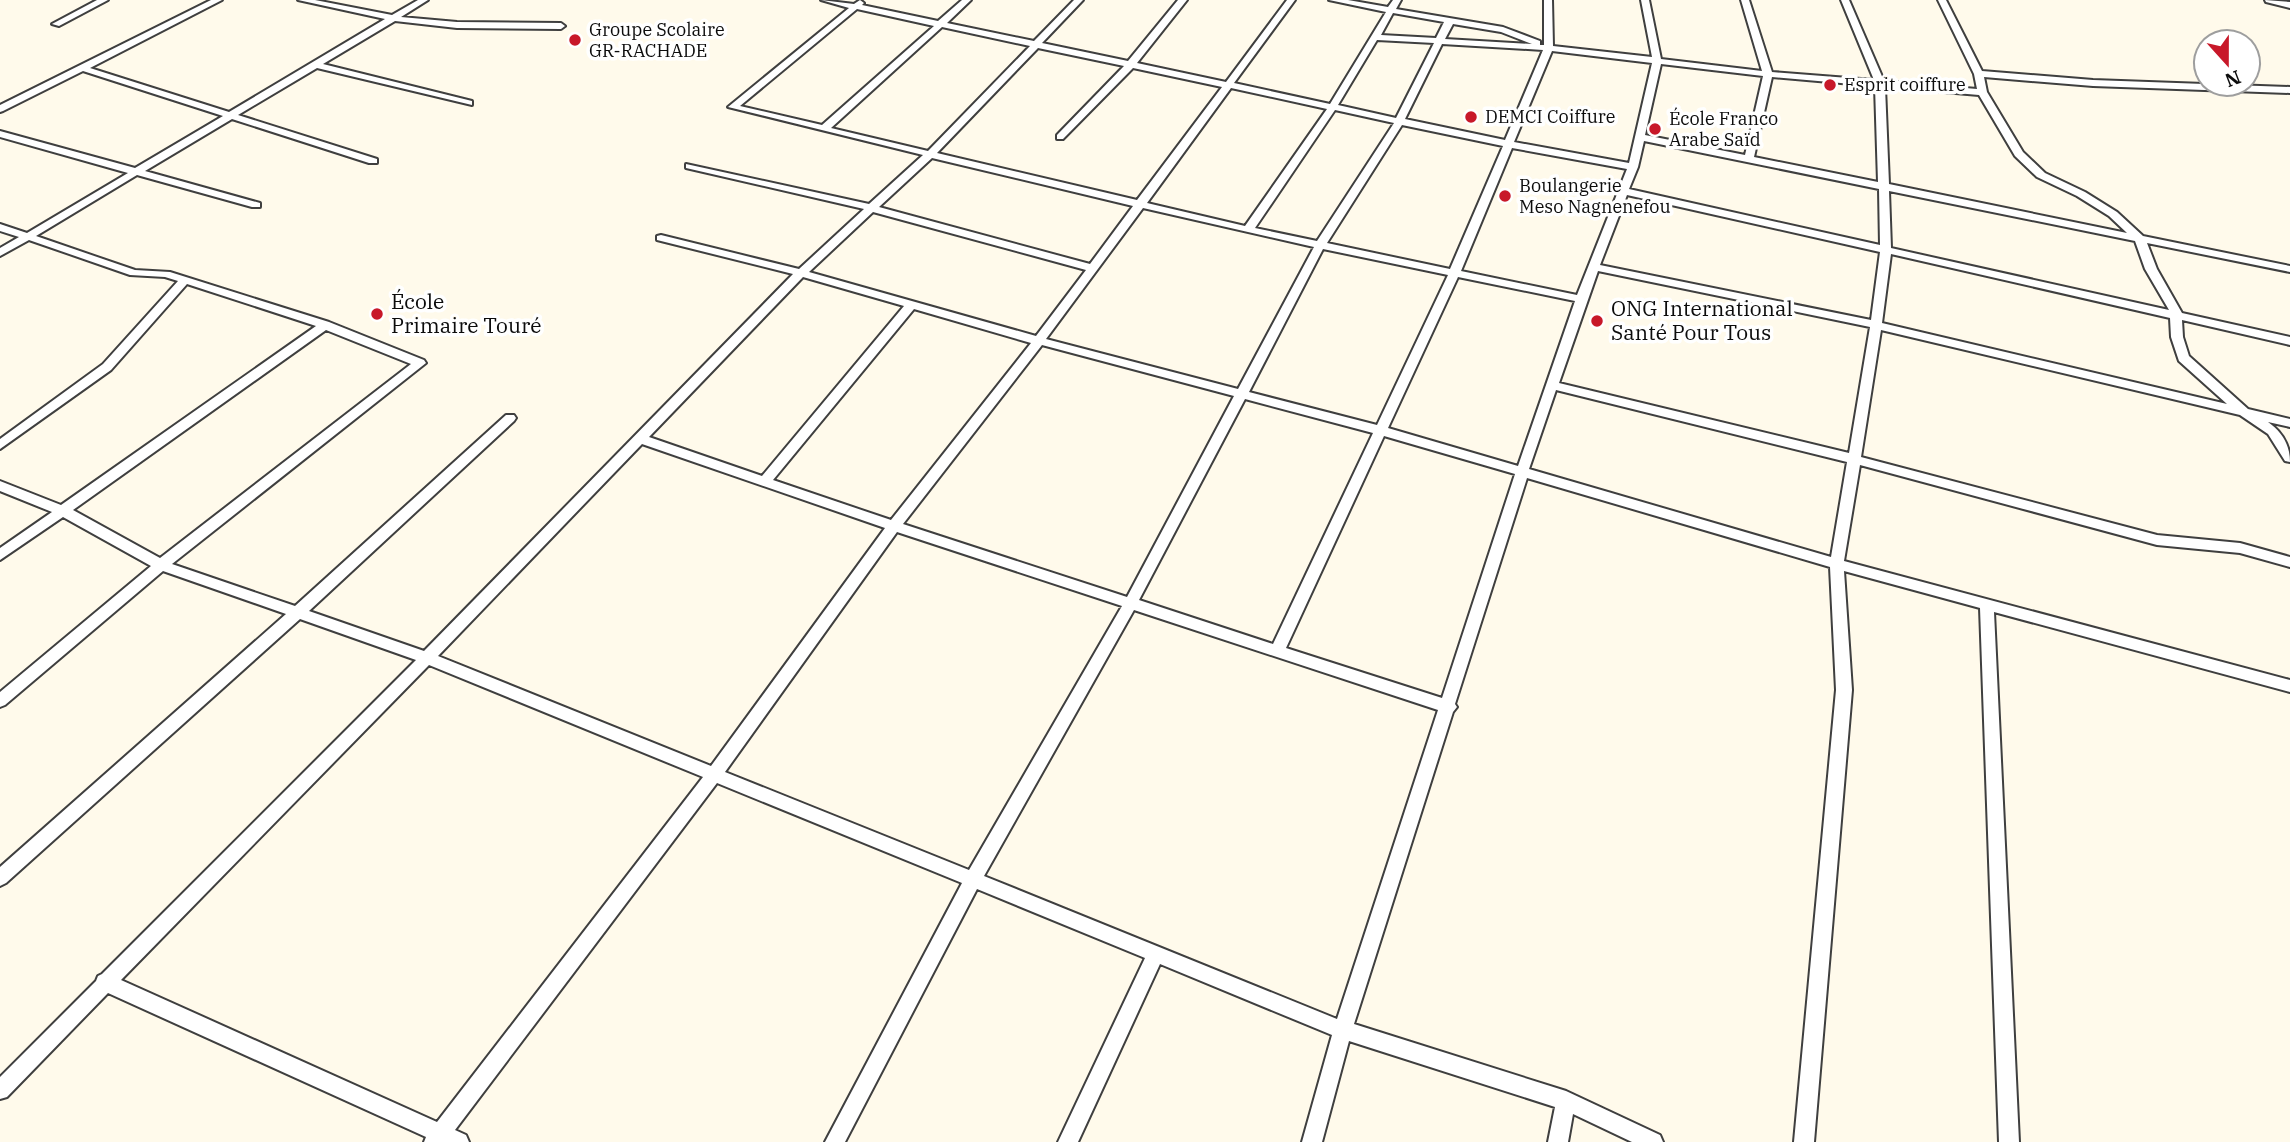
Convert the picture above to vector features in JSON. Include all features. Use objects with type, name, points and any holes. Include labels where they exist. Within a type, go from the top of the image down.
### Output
[{"type":"street","points":[[56,24],[104,0]]},
{"type":"street","points":[[0,109],[218,0]]},
{"type":"street","points":[[302,0],[393,18],[457,25],[561,26]]},
{"type":"street","points":[[0,253],[425,0]]},
{"type":"street","points":[[825,0],[860,4],[938,26],[1035,43],[1399,122],[1633,167]]},
{"type":"street","points":[[825,128],[967,0]]},
{"type":"street","points":[[0,1090],[427,658],[801,273],[929,155],[1079,0]]},
{"type":"street","points":[[1060,137],[1131,64],[1183,0]]},
{"type":"street","points":[[438,1137],[714,775],[894,526],[1039,341],[1291,0]]},
{"type":"street","points":[[1333,0],[1503,30],[1549,48]]},
{"type":"street","points":[[1248,230],[1332,108],[1397,0]]},
{"type":"street","points":[[1277,651],[1454,272],[1549,48],[1548,0]]},
{"type":"street","points":[[1312,1142],[1343,1030],[1522,472],[1581,299],[1633,167],[1657,61],[1645,0]]},
{"type":"street","points":[[1745,0],[1768,74],[1749,159]]},
{"type":"street","points":[[1804,1142],[1844,690],[1837,564],[1886,249],[1880,83],[1845,0]]},
{"type":"street","points":[[1942,0],[1979,74],[1982,92],[2019,154],[2041,175],[2081,194],[2113,214],[2140,239],[2151,269],[2176,313],[2176,337],[2183,358],[2244,412],[2272,431],[2290,458]]},
{"type":"street","points":[[2269,0],[2290,5]]},
{"type":"street","points":[[860,4],[733,107],[1248,230],[1581,299]]},
{"type":"street","points":[[835,1142],[973,878],[1131,603],[1320,245],[1399,122],[1450,20]]},
{"type":"street","points":[[1374,37],[1549,48],[1768,74],[1982,92]]},
{"type":"street","points":[[316,65],[469,103]]},
{"type":"street","points":[[82,68],[373,160]]},
{"type":"street","points":[[1979,74],[2093,83],[2290,89]]},
{"type":"street","points":[[0,134],[256,205]]},
{"type":"street","points":[[1640,137],[2290,270]]},
{"type":"street","points":[[690,166],[871,208],[1092,268]]},
{"type":"street","points":[[1624,191],[2176,313],[2290,341]]},
{"type":"street","points":[[0,227],[134,273],[166,274],[325,325],[420,363],[161,565],[0,701]]},
{"type":"street","points":[[661,238],[801,273],[1039,341],[1379,430],[1837,564],[2290,686]]},
{"type":"street","points":[[1594,267],[1876,325],[2290,423]]},
{"type":"street","points":[[0,445],[107,367],[184,281]]},
{"type":"street","points":[[764,482],[911,305]]},
{"type":"street","points":[[0,555],[325,325]]},
{"type":"street","points":[[1552,385],[1853,458],[2157,540],[2240,548],[2290,562]]},
{"type":"street","points":[[0,878],[297,613],[510,418]]},
{"type":"street","points":[[640,439],[894,526],[1448,707]]},
{"type":"street","points":[[0,486],[61,510],[161,565],[427,658],[1343,1030],[1566,1101],[1653,1142]]},
{"type":"street","points":[[1987,605],[2009,1142]]},
{"type":"street","points":[[1068,1142],[1156,954]]},
{"type":"street","points":[[104,982],[438,1137],[459,1142]]},
{"type":"street","points":[[1558,1142],[1566,1101]]},
{"type":"place","name":"Groupe Scolaire GR-RACHADE","points":[[575,40]]},
{"type":"place","name":"Esprit coiffure","points":[[1830,85]]},
{"type":"place","name":"DEMCI Coiffure","points":[[1471,117]]},
{"type":"place","name":"École Franco Arabe Saïd","points":[[1655,129]]},
{"type":"place","name":"Boulangerie Meso Nagnenefou","points":[[1505,196]]},
{"type":"place","name":"École Primaire Touré","points":[[377,314]]},
{"type":"place","name":"ONG International Santé Pour Tous","points":[[1597,321]]}]
